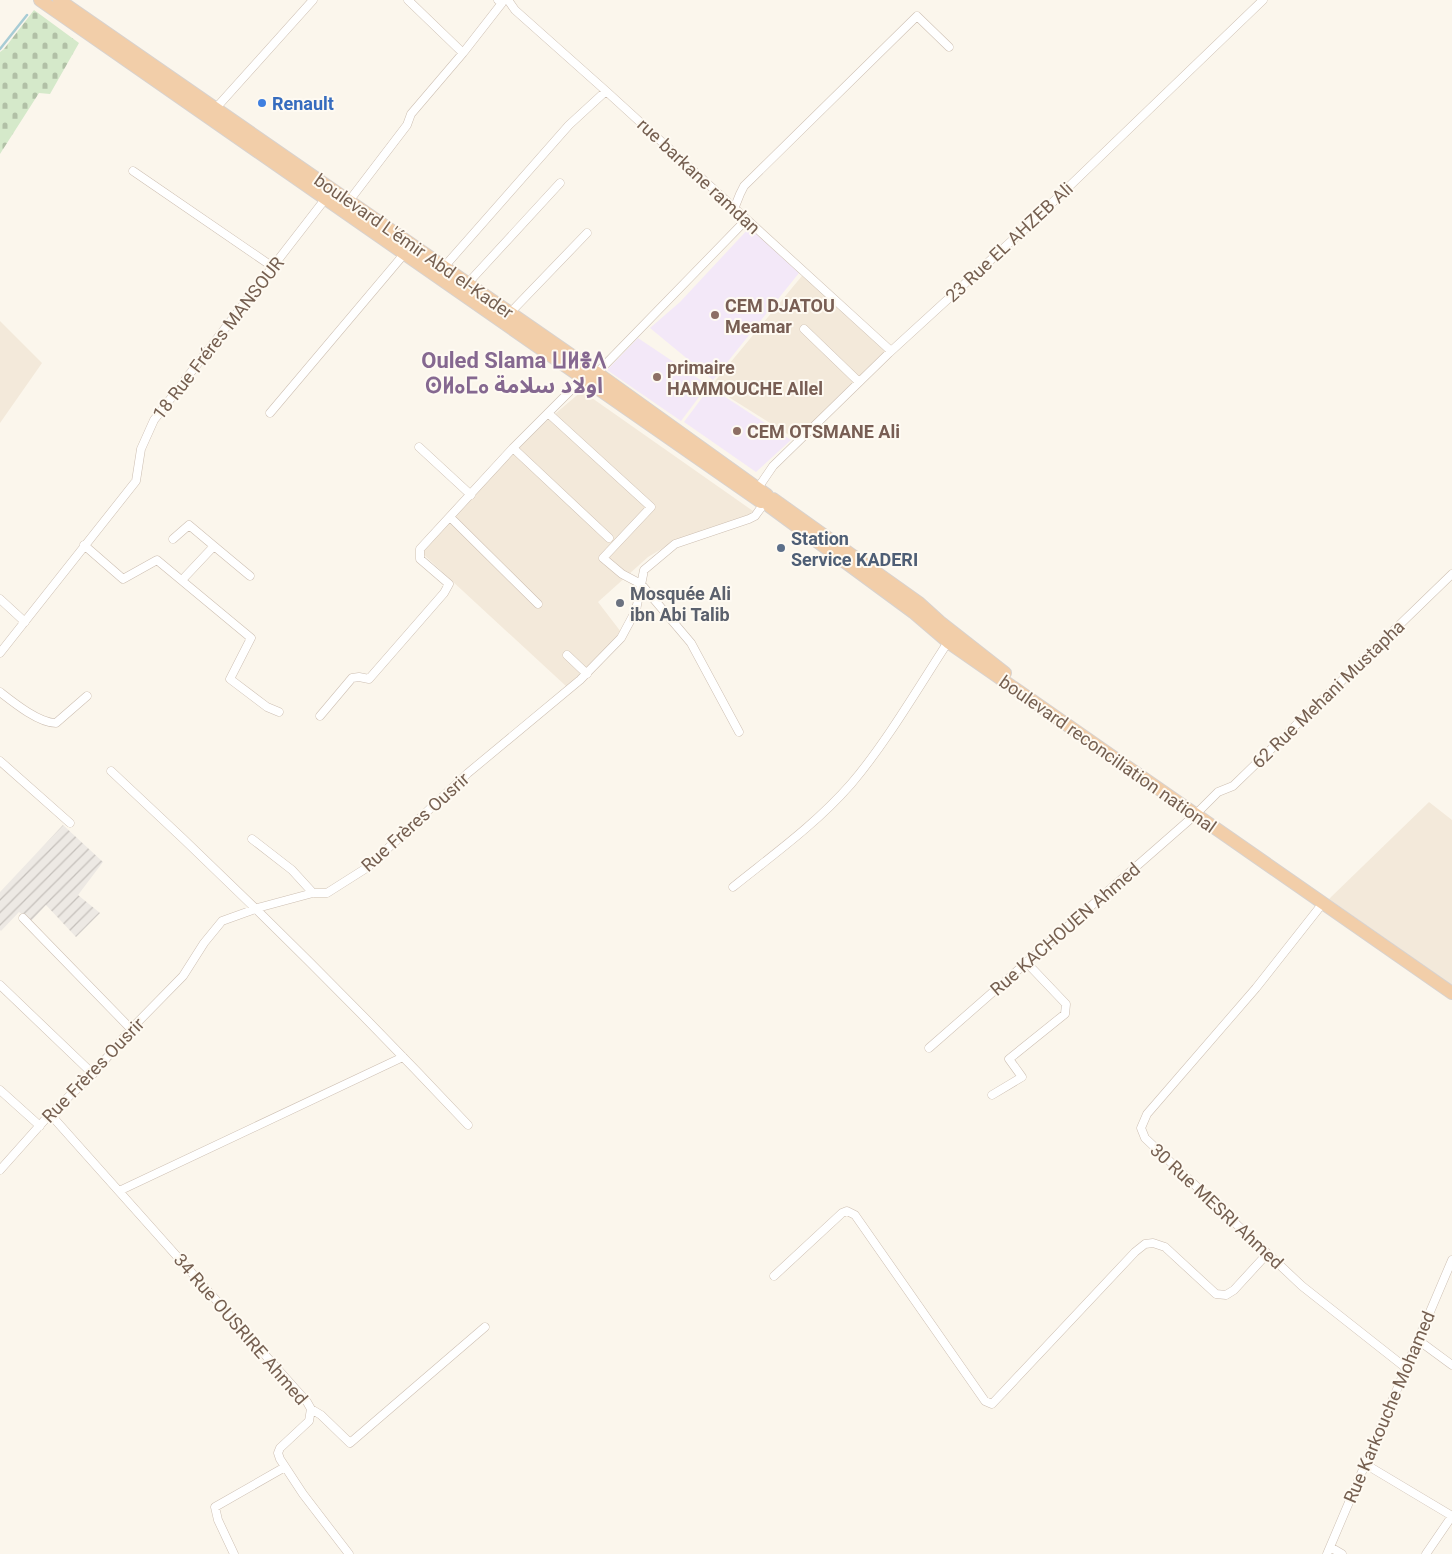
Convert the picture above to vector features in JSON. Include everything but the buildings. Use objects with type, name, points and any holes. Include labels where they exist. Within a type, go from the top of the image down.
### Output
[{"type":"highway","points":[[40,0],[583,378],[919,603],[940,622],[1007,674],[1198,812],[1452,985]]},
{"type":"highway","name":"boulevard L'émir Abd el-Kader","points":[[59,0],[597,373],[765,499]]},
{"type":"highway","name":"boulevard reconciliation national","points":[[765,499],[948,642],[1198,812],[1323,903],[1452,993]]},
{"type":"street","points":[[216,108],[313,0]]},
{"type":"street","points":[[408,0],[463,53]]},
{"type":"street","points":[[349,201],[408,125],[411,114],[502,4],[498,0]]},
{"type":"street","name":"rue barkane ramdan","points":[[508,0],[515,10],[891,351]]},
{"type":"street","name":"23 Rue EL AHZEB Ali","points":[[765,499],[773,466],[858,382],[1030,224],[1263,0]]},
{"type":"street","points":[[734,209],[744,186],[917,16],[949,47]]},
{"type":"street","points":[[444,267],[568,125],[606,91]]},
{"type":"street","points":[[133,171],[272,267]]},
{"type":"street","points":[[468,283],[560,183]]},
{"type":"street","name":"18 Rue Fréres MANSOUR","points":[[0,653],[136,481],[141,449],[154,420],[326,198]]},
{"type":"street","points":[[597,373],[746,220]]},
{"type":"street","points":[[510,313],[587,233]]},
{"type":"street","points":[[270,413],[405,253]]},
{"type":"street","points":[[804,328],[858,382]]},
{"type":"street","points":[[320,716],[352,678],[368,679],[444,593],[449,584],[420,558],[420,549],[513,448],[583,378]]},
{"type":"street","points":[[548,414],[651,507],[603,558],[622,574],[641,584],[691,642],[739,732]]},
{"type":"street","points":[[419,447],[471,495]]},
{"type":"street","points":[[513,448],[609,538]]},
{"type":"street","name":"Rue Frères Ousrir","points":[[0,1170],[50,1114],[93,1074],[132,1029],[183,976],[204,943],[222,921],[313,893],[327,893],[368,867],[468,773],[587,674],[621,638],[636,610],[644,570],[675,544],[755,516],[765,499]]},
{"type":"street","points":[[450,517],[538,604]]},
{"type":"street","points":[[173,539],[189,525],[250,576]]},
{"type":"street","points":[[84,545],[123,579],[157,560],[251,638],[230,679],[266,707],[278,712]]},
{"type":"street","points":[[182,580],[214,546]]},
{"type":"street","name":"62 Rue Mehani Mustapha","points":[[1198,812],[1218,792],[1233,786],[1452,574]]},
{"type":"street","points":[[0,599],[25,622]]},
{"type":"street","points":[[733,888],[816,820],[851,783],[882,741],[948,642]]},
{"type":"street","points":[[568,655],[587,674]]},
{"type":"street","points":[[0,692],[20,708],[50,723],[56,723],[87,696]]},
{"type":"street","points":[[0,761],[70,823]]},
{"type":"street","points":[[111,771],[257,909],[468,1125]]},
{"type":"street","name":"Rue KACHOUEN Ahmed","points":[[929,1048],[1198,812]]},
{"type":"street","points":[[252,839],[292,870],[313,893]]},
{"type":"street","name":"30 Rue MESRI Ahmed","points":[[1323,903],[1256,988],[1147,1114],[1141,1128],[1145,1138],[1302,1286],[1406,1368]]},
{"type":"street","points":[[23,918],[132,1029]]},
{"type":"street","points":[[992,1095],[1022,1077],[1010,1059],[1065,1014],[1066,1004],[1026,962]]},
{"type":"street","points":[[0,984],[93,1074]]},
{"type":"street","points":[[119,1191],[403,1057]]},
{"type":"street","points":[[0,1090],[40,1126]]},
{"type":"street","name":"34 Rue OUSRIRE Ahmed","points":[[50,1114],[301,1394],[311,1409],[309,1421],[280,1448],[278,1453],[303,1494],[349,1554]]},
{"type":"street","points":[[774,1276],[842,1213],[847,1211],[855,1215],[985,1402],[992,1404],[1128,1259],[1145,1244],[1153,1243],[1165,1247],[1216,1294],[1226,1295],[1234,1290],[1267,1254]]},
{"type":"street","name":"Rue Karkouche Mohamed","points":[[1329,1550],[1452,1260]]},
{"type":"street","points":[[311,1409],[321,1415],[350,1443],[485,1327]]},
{"type":"street","points":[[1418,1340],[1452,1365]]},
{"type":"street","points":[[1365,1464],[1452,1516],[1426,1554]]},
{"type":"street","points":[[234,1554],[218,1520],[215,1508],[286,1468]]},
{"type":"street","points":[[1329,1550],[1342,1554]]},
{"type":"shaded area","name":"CEM DJATOU Meamar","points":[[750,227],[799,273],[713,380],[650,328],[680,302]]},
{"type":"shaded area","points":[[806,271],[889,353],[797,440],[711,386]]},
{"type":"shaded area","points":[[0,321],[42,363],[0,423]]},
{"type":"shaded area","name":"primaire HAMMOUCHE Allel","points":[[638,338],[708,385],[681,421],[607,370]]},
{"type":"shaded area","name":"CEM OTSMANE Ali","points":[[710,387],[791,440],[756,472],[684,422]]},
{"type":"shaded area","points":[[582,391],[753,511],[748,518],[675,541],[648,557],[598,602],[621,632],[591,665],[567,687],[424,555],[424,549],[516,447]]},
{"type":"shaded area","points":[[1429,802],[1452,820],[1452,985],[1329,899]]},
{"type":"shaded area","points":[[63,825],[103,862],[78,895],[100,913],[76,937],[46,905],[31,921],[19,912],[1,931],[0,892]]},
{"type":"green space","points":[[34,10],[79,43],[50,94],[39,93],[0,154],[0,52]]},
{"type":"waterway","points":[[0,49],[27,15]]},
{"type":"place","name":"Renault","points":[[262,103]]},
{"type":"place","name":"CEM DJATOU Meamar","points":[[715,315]]},
{"type":"place","name":"primaire HAMMOUCHE Allel","points":[[657,377]]},
{"type":"place","name":"CEM OTSMANE Ali","points":[[737,431]]},
{"type":"place","name":"Station Service KADERI","points":[[781,548]]},
{"type":"place","name":"Mosquée Ali ibn Abi Talib","points":[[620,603]]},
{"type":"district","name":"Ouled Slama ⵡⵍⴻⴷ ⵙⵍⴰⵎⴰ اولاد سلامة","points":[[514,372]]}]
